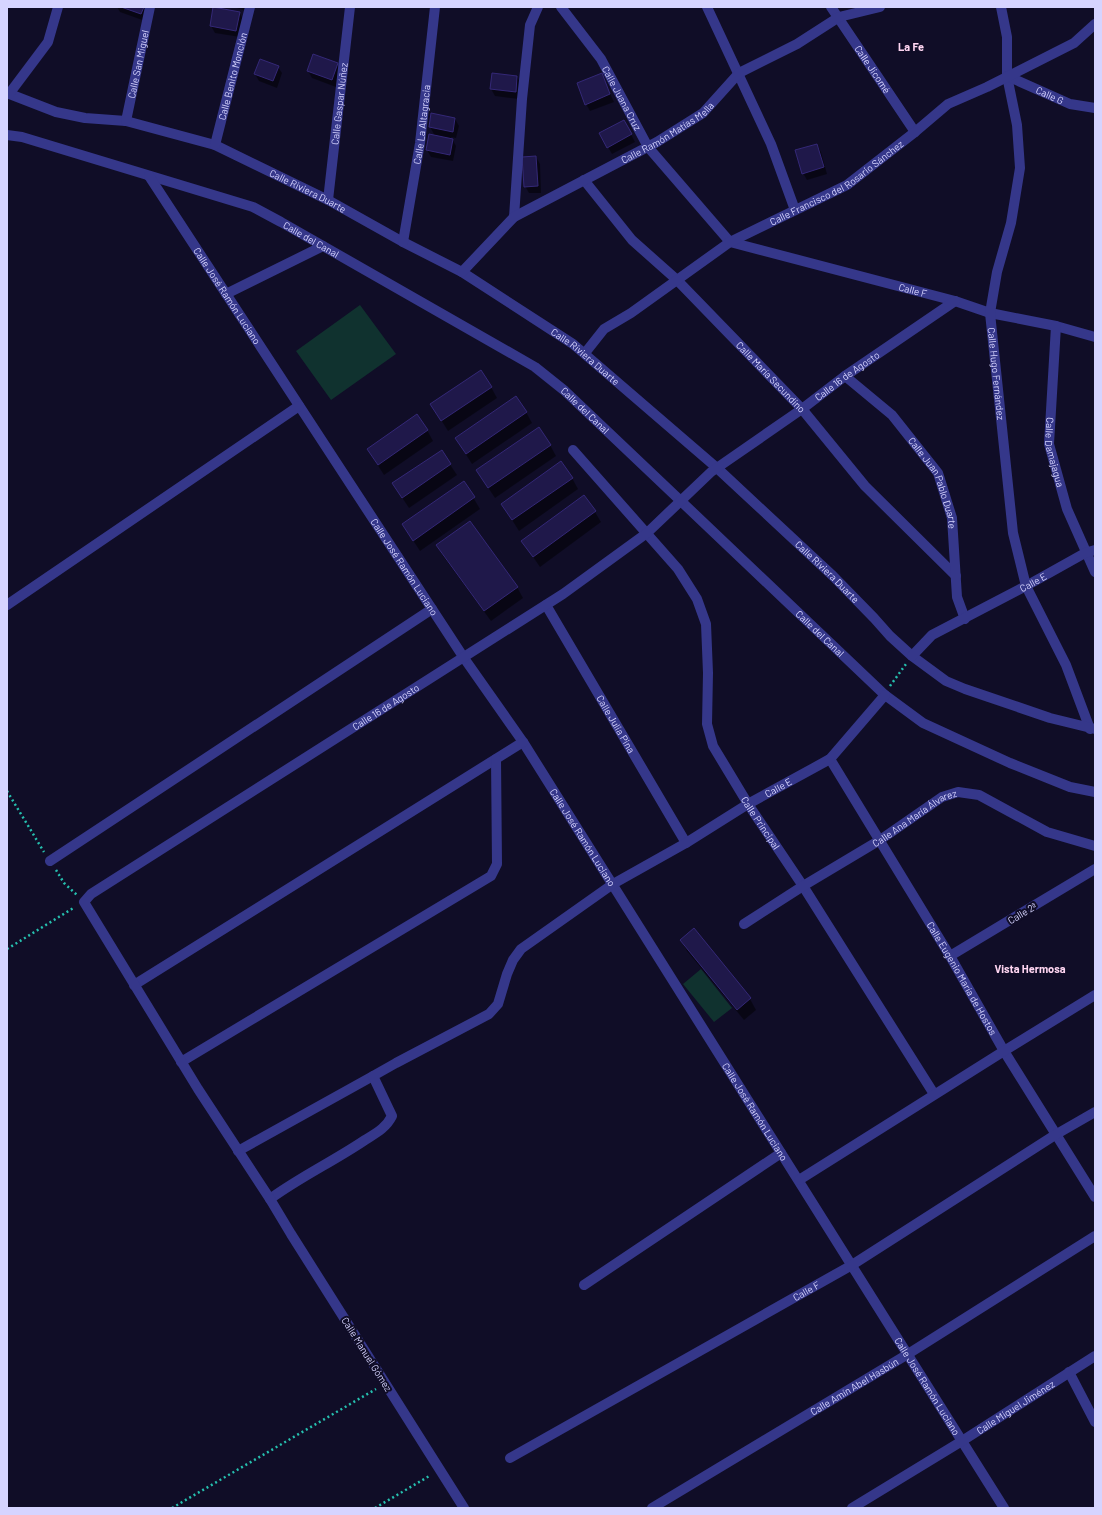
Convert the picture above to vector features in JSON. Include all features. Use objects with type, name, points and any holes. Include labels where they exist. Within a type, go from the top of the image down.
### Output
[{"type":"street","points":[[8,93],[48,42],[58,7]]},
{"type":"street","name":"Calle San Miguel","points":[[126,121],[150,7]]},
{"type":"street","name":"Calle Benito Monción","points":[[214,145],[250,7]]},
{"type":"street","name":"Calle Gaspar Núñez","points":[[328,200],[350,7]]},
{"type":"street","name":"Calle La Altagracia","points":[[403,242],[420,143],[435,7]]},
{"type":"street","points":[[514,217],[522,92],[530,25],[538,7]]},
{"type":"street","name":"Calle Juana Cruz","points":[[561,7],[601,59],[648,146],[730,242]]},
{"type":"street","points":[[707,7],[771,144],[795,210]]},
{"type":"street","name":"Calle Jicomé","points":[[831,7],[915,132]]},
{"type":"street","name":"Calle Ramón Matías Mella","points":[[462,272],[514,217],[648,146],[703,113],[739,73],[797,44],[839,17],[877,7]]},
{"type":"street","name":"Calle Hugo Fernández","points":[[1001,7],[1007,37],[1007,76],[1017,125],[1020,168],[1011,223],[997,272],[990,313],[1012,533],[1026,586],[1066,665],[1093,729]]},
{"type":"street","name":"Calle Francisco del Rosario Sánchez","points":[[585,353],[604,329],[631,313],[730,242],[847,185],[948,104],[1074,43],[1095,24]]},
{"type":"street","name":"Calle G","points":[[1007,76],[1070,104],[1095,108]]},
{"type":"street","name":"Calle Riviera Duarte","points":[[8,93],[56,112],[84,118],[126,121],[214,145],[328,200],[403,242],[462,272],[585,353],[833,576],[910,659],[946,681],[964,689],[1050,718],[1093,729]]},
{"type":"street","name":"Calle del Canal","points":[[7,135],[22,137],[253,207],[535,367],[550,378],[683,500],[886,692],[923,723],[1010,763],[1064,785],[1095,792]]},
{"type":"street","name":"Calle José Ramón Luciano","points":[[149,176],[464,658],[523,742],[1004,1508]]},
{"type":"street","name":"Calle María Secundino","points":[[584,180],[632,240],[677,280],[802,409],[865,486],[956,576]]},
{"type":"street","name":"Calle F","points":[[730,242],[955,301],[990,313],[1056,326],[1095,337]]},
{"type":"street","points":[[226,294],[323,246]]},
{"type":"street","name":"Calle 16 de Agosto","points":[[84,902],[90,894],[546,605],[647,533],[714,470],[802,409],[844,376],[955,301]]},
{"type":"street","name":"Calle Damajagua","points":[[1056,326],[1048,444],[1067,509],[1090,552],[1095,572]]},
{"type":"street","name":"Calle Juan Pablo Duarte","points":[[844,376],[892,415],[938,473],[952,518],[957,597],[964,619]]},
{"type":"street","points":[[7,605],[299,406]]},
{"type":"street","name":"Calle Principal","points":[[573,450],[678,569],[697,599],[706,624],[708,673],[707,724],[712,746],[748,804],[803,886],[934,1094]]},
{"type":"street","name":"Calle E","points":[[910,659],[932,635],[1090,552]]},
{"type":"street","name":"Calle Julia Pina","points":[[546,605],[686,843]]},
{"type":"street","points":[[50,861],[432,609]]},
{"type":"street","name":"Calle E","points":[[238,1151],[396,1063],[489,1014],[498,1004],[507,974],[513,960],[521,949],[613,884],[686,843],[748,804],[830,759],[886,692]]},
{"type":"street","points":[[134,985],[523,742]]},
{"type":"street","points":[[182,1062],[491,876],[497,864],[496,759]]},
{"type":"street","name":"Calle Eugenio María de Hostos","points":[[830,759],[950,956],[1004,1050],[1095,1197]]},
{"type":"street","name":"Calle Ana María Álvarez","points":[[744,924],[803,886],[880,840],[942,797],[958,792],[979,796],[1047,832],[1095,846]]},
{"type":"street","name":"Calle 2ª","points":[[950,956],[1095,869]]},
{"type":"street","name":"Calle Manuel Gómez","points":[[84,902],[182,1062],[464,1508]]},
{"type":"street","points":[[799,1180],[1004,1050],[1095,995]]},
{"type":"street","points":[[270,1199],[287,1186],[348,1151],[388,1124],[392,1116],[373,1076]]},
{"type":"street","name":"Calle F","points":[[510,1458],[852,1265],[1056,1135],[1095,1112]]},
{"type":"street","points":[[584,1285],[782,1153]]},
{"type":"street","name":"Calle Amín Abel Hasbún","points":[[652,1508],[908,1354],[1095,1236]]},
{"type":"street","name":"Calle Miguel Jiménez","points":[[852,1508],[962,1441],[1095,1356]]},
{"type":"street","points":[[1069,1372],[1095,1422]]},
{"type":"path","points":[[886,692],[910,659]]},
{"type":"path","points":[[7,791],[64,883],[84,902],[7,949]]},
{"type":"path","points":[[172,1508],[386,1383]]},
{"type":"path","points":[[375,1508],[440,1469]]},
{"type":"green space","points":[[360,305],[396,354],[331,400],[296,351]]},
{"type":"green space","points":[[701,969],[732,1008],[714,1022],[683,984]]},
{"type":"building","points":[[121,7],[144,7],[141,14]]},
{"type":"building","points":[[213,7],[240,12],[236,31],[210,26]]},
{"type":"building","points":[[313,54],[338,63],[332,80],[307,71]]},
{"type":"building","points":[[260,59],[279,66],[273,81],[254,74]]},
{"type":"building","points":[[492,73],[517,76],[516,92],[490,89]]},
{"type":"building","points":[[602,73],[610,94],[585,105],[577,83]]},
{"type":"building","points":[[431,113],[455,118],[453,132],[429,127]]},
{"type":"building","points":[[624,120],[632,134],[607,148],[599,133]]},
{"type":"building","points":[[429,134],[453,139],[450,155],[426,150]]},
{"type":"building","points":[[817,144],[824,167],[802,174],[795,150]]},
{"type":"building","points":[[536,156],[538,186],[524,187],[522,157]]},
{"type":"building","points":[[481,370],[492,387],[441,421],[430,404]]},
{"type":"building","points":[[516,396],[527,412],[466,454],[455,438]]},
{"type":"building","points":[[417,414],[428,430],[378,465],[367,449]]},
{"type":"building","points":[[539,427],[551,445],[488,488],[476,470]]},
{"type":"building","points":[[442,450],[451,464],[402,498],[392,483]]},
{"type":"building","points":[[561,461],[573,478],[512,520],[501,504]]},
{"type":"building","points":[[464,481],[475,497],[413,541],[402,524]]},
{"type":"building","points":[[584,495],[596,511],[533,557],[521,541]]},
{"type":"building","points":[[470,521],[518,587],[484,611],[436,545]]},
{"type":"building","points":[[694,928],[751,998],[737,1010],[680,940]]},
{"type":"district","name":"La Fe","points":[[911,47]]},
{"type":"district","name":"Vista Hermosa","points":[[1030,969]]}]
